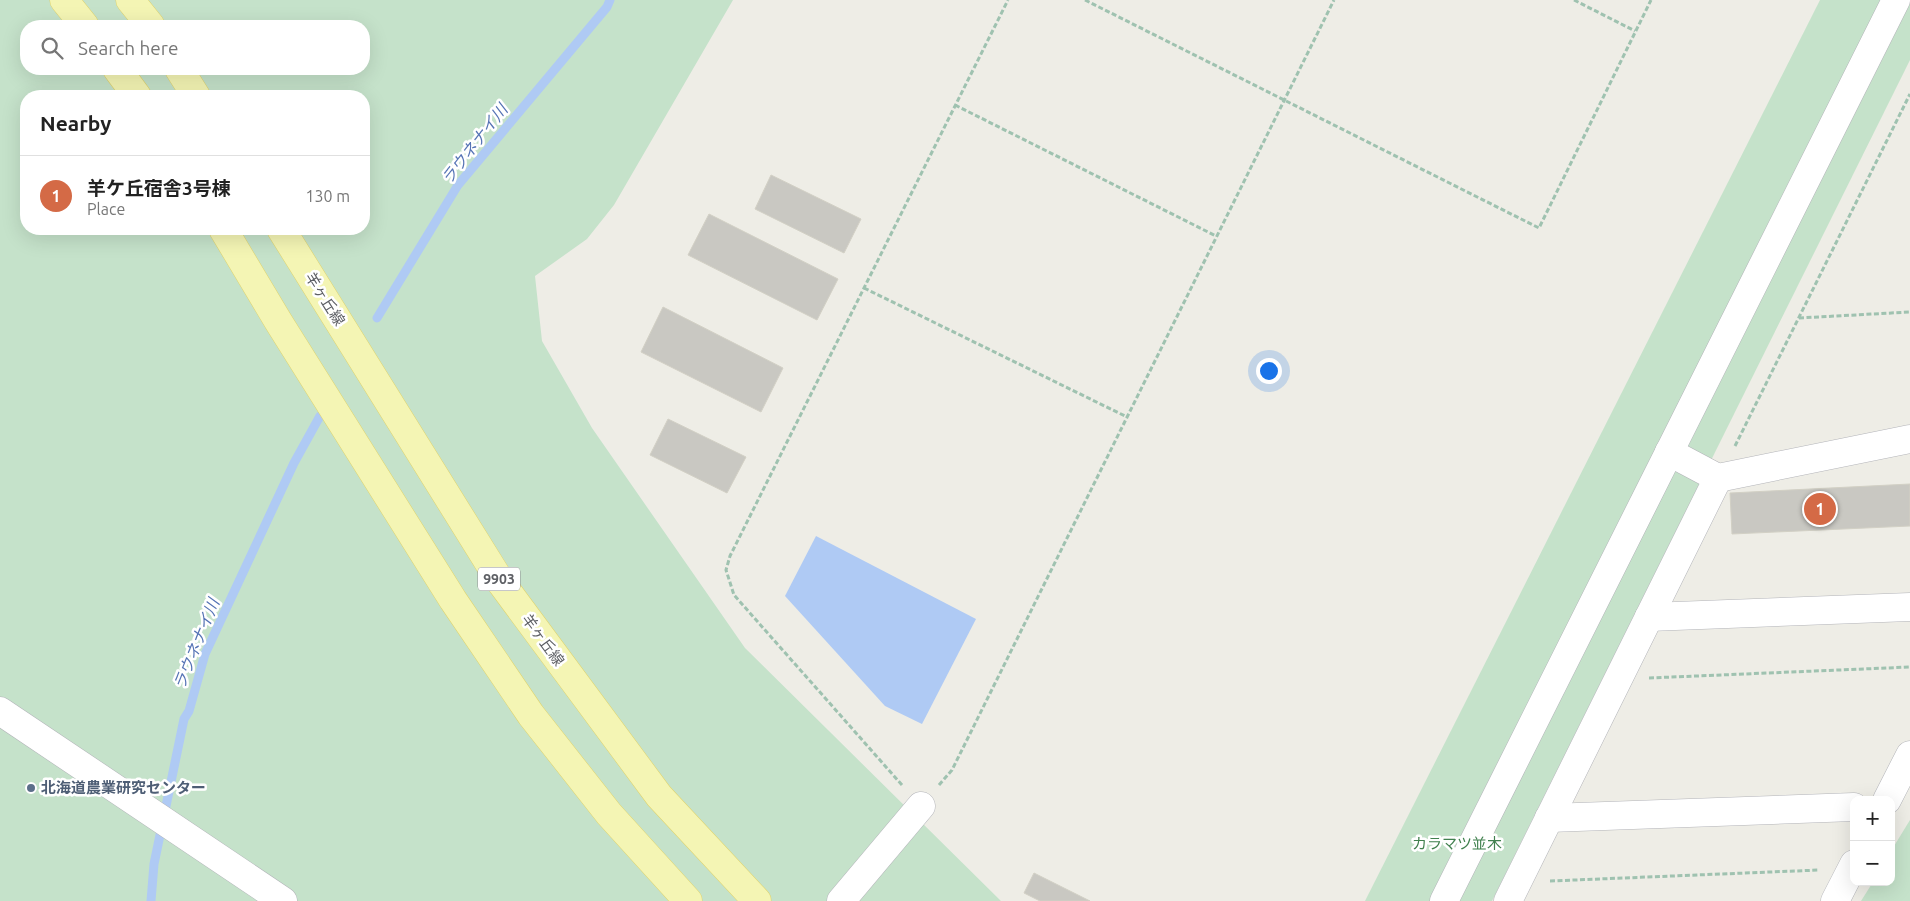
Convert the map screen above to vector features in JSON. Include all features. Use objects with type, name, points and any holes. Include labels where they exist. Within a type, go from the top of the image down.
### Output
[{"type":"main road","points":[[64,0],[80,20]]},
{"type":"main road","points":[[130,0],[146,20]]},
{"type":"main road","points":[[121,75],[133,90]]},
{"type":"main road","points":[[183,75],[192,90]]},
{"type":"main road","points":[[227,235],[278,321],[453,600],[531,715],[609,814],[688,901]]},
{"type":"main road","name":"羊ヶ丘線","points":[[286,235],[502,584],[659,796],[756,901]]},
{"type":"lane","points":[[1444,901],[1896,0]]},
{"type":"lane","points":[[1669,452],[1718,478],[1910,439]]},
{"type":"lane","points":[[1513,892],[1718,478]]},
{"type":"lane","points":[[1649,617],[1910,607]]},
{"type":"lane","points":[[0,711],[283,901]]},
{"type":"lane","points":[[1889,796],[1910,755]]},
{"type":"lane","points":[[841,901],[921,806]]},
{"type":"lane","points":[[1549,818],[1850,808]]},
{"type":"lane","points":[[1835,901],[1850,872]]},
{"type":"path","points":[[1008,0],[730,556],[726,570],[734,595],[921,806],[952,770],[1334,0]]},
{"type":"path","points":[[1085,0],[1539,228],[1650,0]]},
{"type":"path","points":[[1574,0],[1635,31]]},
{"type":"path","points":[[955,105],[1216,237]]},
{"type":"path","points":[[864,288],[1127,417]]},
{"type":"path","points":[[1799,318],[1910,312]]},
{"type":"path","points":[[1618,679],[1910,667]]},
{"type":"path","points":[[1513,892],[1850,866]]},
{"type":"green space","points":[[0,0],[733,0],[614,205],[587,239],[535,276],[542,341],[592,428],[745,648],[1001,901],[0,901]]},
{"type":"green space","name":"カラマツ並木","points":[[1820,0],[1910,0],[1910,60],[1492,901],[1365,901]]},
{"type":"green space","points":[[1910,820],[1910,901],[1861,901],[1870,886],[1895,886],[1895,844]]},
{"type":"water","points":[[816,536],[976,619],[922,724],[885,706],[785,596]]},
{"type":"building","points":[[771,175],[861,219],[844,253],[755,209]]},
{"type":"building","points":[[709,214],[838,279],[817,320],[688,255]]},
{"type":"building","points":[[663,307],[783,368],[761,412],[641,352]]},
{"type":"building","points":[[668,419],[746,457],[727,493],[650,455]]},
{"type":"building","points":[[1910,484],[1910,526],[1732,534],[1730,493]]},
{"type":"building","points":[[1034,873],[1090,901],[1040,901],[1024,893]]},
{"type":"waterway","name":"ラウネナイ川","points":[[377,318],[458,185],[607,7],[610,0]]},
{"type":"waterway","name":"ラウネナイ川","points":[[151,901],[154,864],[184,719],[189,711],[205,654],[294,463],[320,416]]},
{"type":"place","name":"羊ケ丘宿舎3号棟","points":[[1820,509]]},
{"type":"place","name":"北海道農業研究センター","points":[[31,788]]}]
